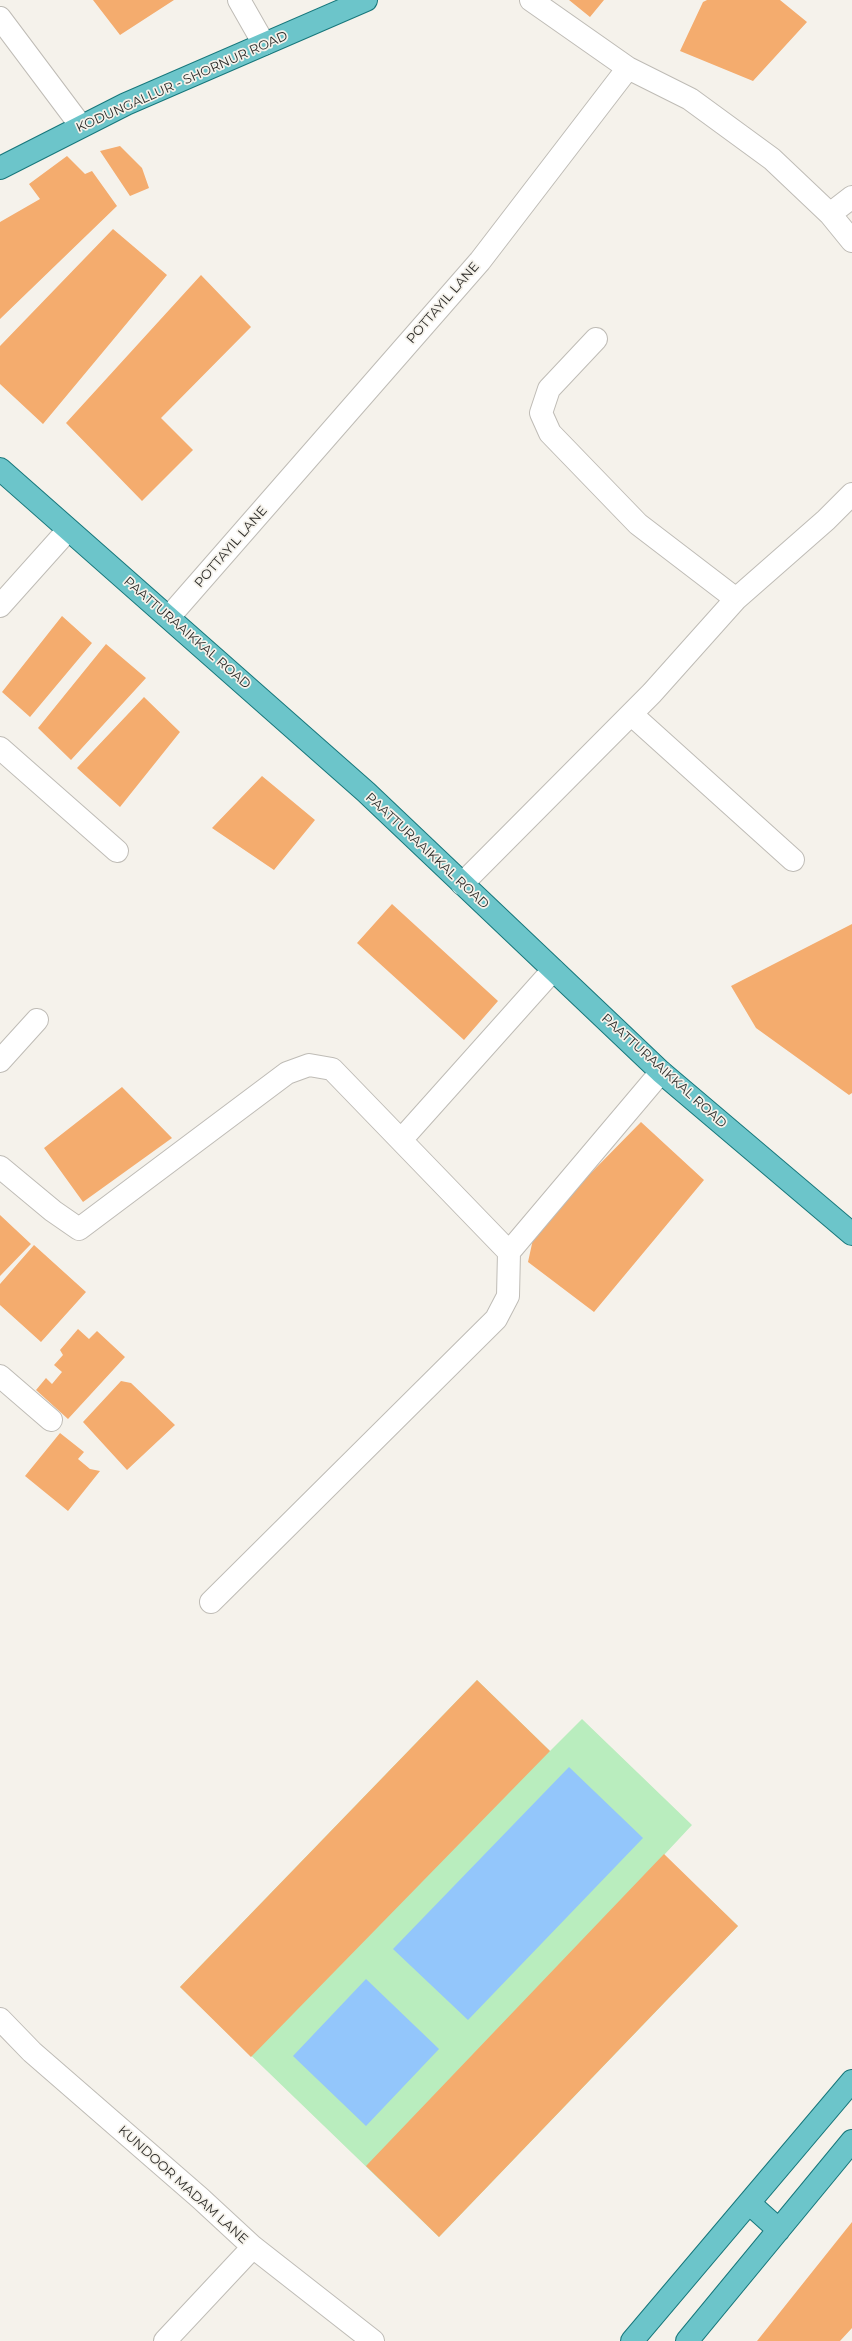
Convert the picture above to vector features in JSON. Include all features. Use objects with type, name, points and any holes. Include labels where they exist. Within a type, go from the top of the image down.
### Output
[{"type":"main road","name":"KODUNGALLUR - SHORNUR ROAD","points":[[0,168],[126,104],[366,0]]},
{"type":"main road","name":"PAATTURAAIKKAL ROAD","points":[[0,469],[366,792],[661,1072],[852,1234]]},
{"type":"main road","points":[[632,2341],[852,2081]]},
{"type":"main road","points":[[687,2341],[852,2141]]},
{"type":"main road","points":[[749,2203],[779,2230]]},
{"type":"street","points":[[239,0],[264,44]]},
{"type":"street","points":[[531,0],[628,68],[690,99],[772,159],[830,214],[852,242]]},
{"type":"street","points":[[0,18],[81,126]]},
{"type":"street","name":"POTTAYIL LANE","points":[[169,617],[480,261],[628,68]]},
{"type":"street","points":[[830,214],[852,197]]},
{"type":"street","points":[[596,338],[549,389],[541,413],[550,433],[638,524],[736,599]]},
{"type":"street","points":[[462,884],[631,714],[736,599],[826,520],[852,494]]},
{"type":"street","points":[[0,606],[68,530]]},
{"type":"street","points":[[631,714],[793,860]]},
{"type":"street","points":[[0,748],[117,851]]},
{"type":"street","points":[[401,1140],[553,970]]},
{"type":"street","points":[[0,1060],[37,1020]]},
{"type":"street","points":[[0,1167],[53,1212],[79,1229],[287,1073],[310,1064],[332,1069],[509,1252]]},
{"type":"street","points":[[211,1602],[496,1320],[508,1296],[509,1252],[661,1072]]},
{"type":"street","points":[[0,1376],[51,1420]]},
{"type":"street","name":"KUNDOOR MADAM LANE","points":[[0,2019],[32,2052],[200,2198],[253,2247],[373,2341]]},
{"type":"street","points":[[165,2341],[253,2247]]},
{"type":"green space","points":[[477,1680],[550,1751],[582,1719],[692,1825],[664,1855],[738,1926],[439,2237],[180,1987]]},
{"type":"water","points":[[569,1767],[643,1838],[468,2020],[393,1949]]},
{"type":"water","points":[[366,1979],[439,2049],[366,2126],[293,2056]]},
{"type":"building","points":[[93,0],[174,0],[120,35]]},
{"type":"building","points":[[569,0],[604,0],[590,17]]},
{"type":"building","points":[[707,0],[780,0],[807,22],[753,81],[680,51],[703,2]]},
{"type":"building","points":[[120,146],[142,168],[149,188],[130,196],[100,151]]},
{"type":"building","points":[[67,156],[85,174],[92,171],[117,206],[0,319],[0,222],[40,199],[29,184]]},
{"type":"building","points":[[113,229],[167,275],[43,424],[0,384],[0,346]]},
{"type":"building","points":[[201,275],[251,327],[161,418],[193,450],[142,501],[66,423]]},
{"type":"building","points":[[62,616],[92,643],[30,717],[2,692]]},
{"type":"building","points":[[106,644],[146,678],[71,760],[38,728]]},
{"type":"building","points":[[144,697],[180,732],[120,807],[77,768]]},
{"type":"building","points":[[262,776],[315,820],[274,870],[212,828]]},
{"type":"building","points":[[392,904],[498,1001],[464,1040],[357,943]]},
{"type":"building","points":[[852,924],[852,1093],[849,1095],[756,1028],[731,986]]},
{"type":"building","points":[[122,1087],[172,1138],[83,1202],[44,1148]]},
{"type":"building","points":[[641,1122],[704,1180],[594,1312],[528,1262],[535,1230]]},
{"type":"building","points":[[0,1215],[31,1244],[0,1276]]},
{"type":"building","points":[[34,1245],[86,1292],[41,1342],[0,1305],[0,1284]]},
{"type":"building","points":[[78,1329],[89,1339],[97,1331],[125,1357],[68,1419],[36,1390],[46,1378],[52,1384],[62,1372],[54,1365],[63,1355],[60,1350]]},
{"type":"building","points":[[121,1381],[131,1383],[175,1425],[127,1470],[83,1422]]},
{"type":"building","points":[[60,1433],[84,1452],[78,1459],[90,1469],[100,1471],[68,1511],[25,1476]]},
{"type":"building","points":[[477,1680],[550,1751],[251,2057],[180,1987]]},
{"type":"building","points":[[664,1854],[738,1926],[439,2237],[366,2166]]},
{"type":"building","points":[[852,2222],[852,2328],[840,2341],[757,2341]]}]
